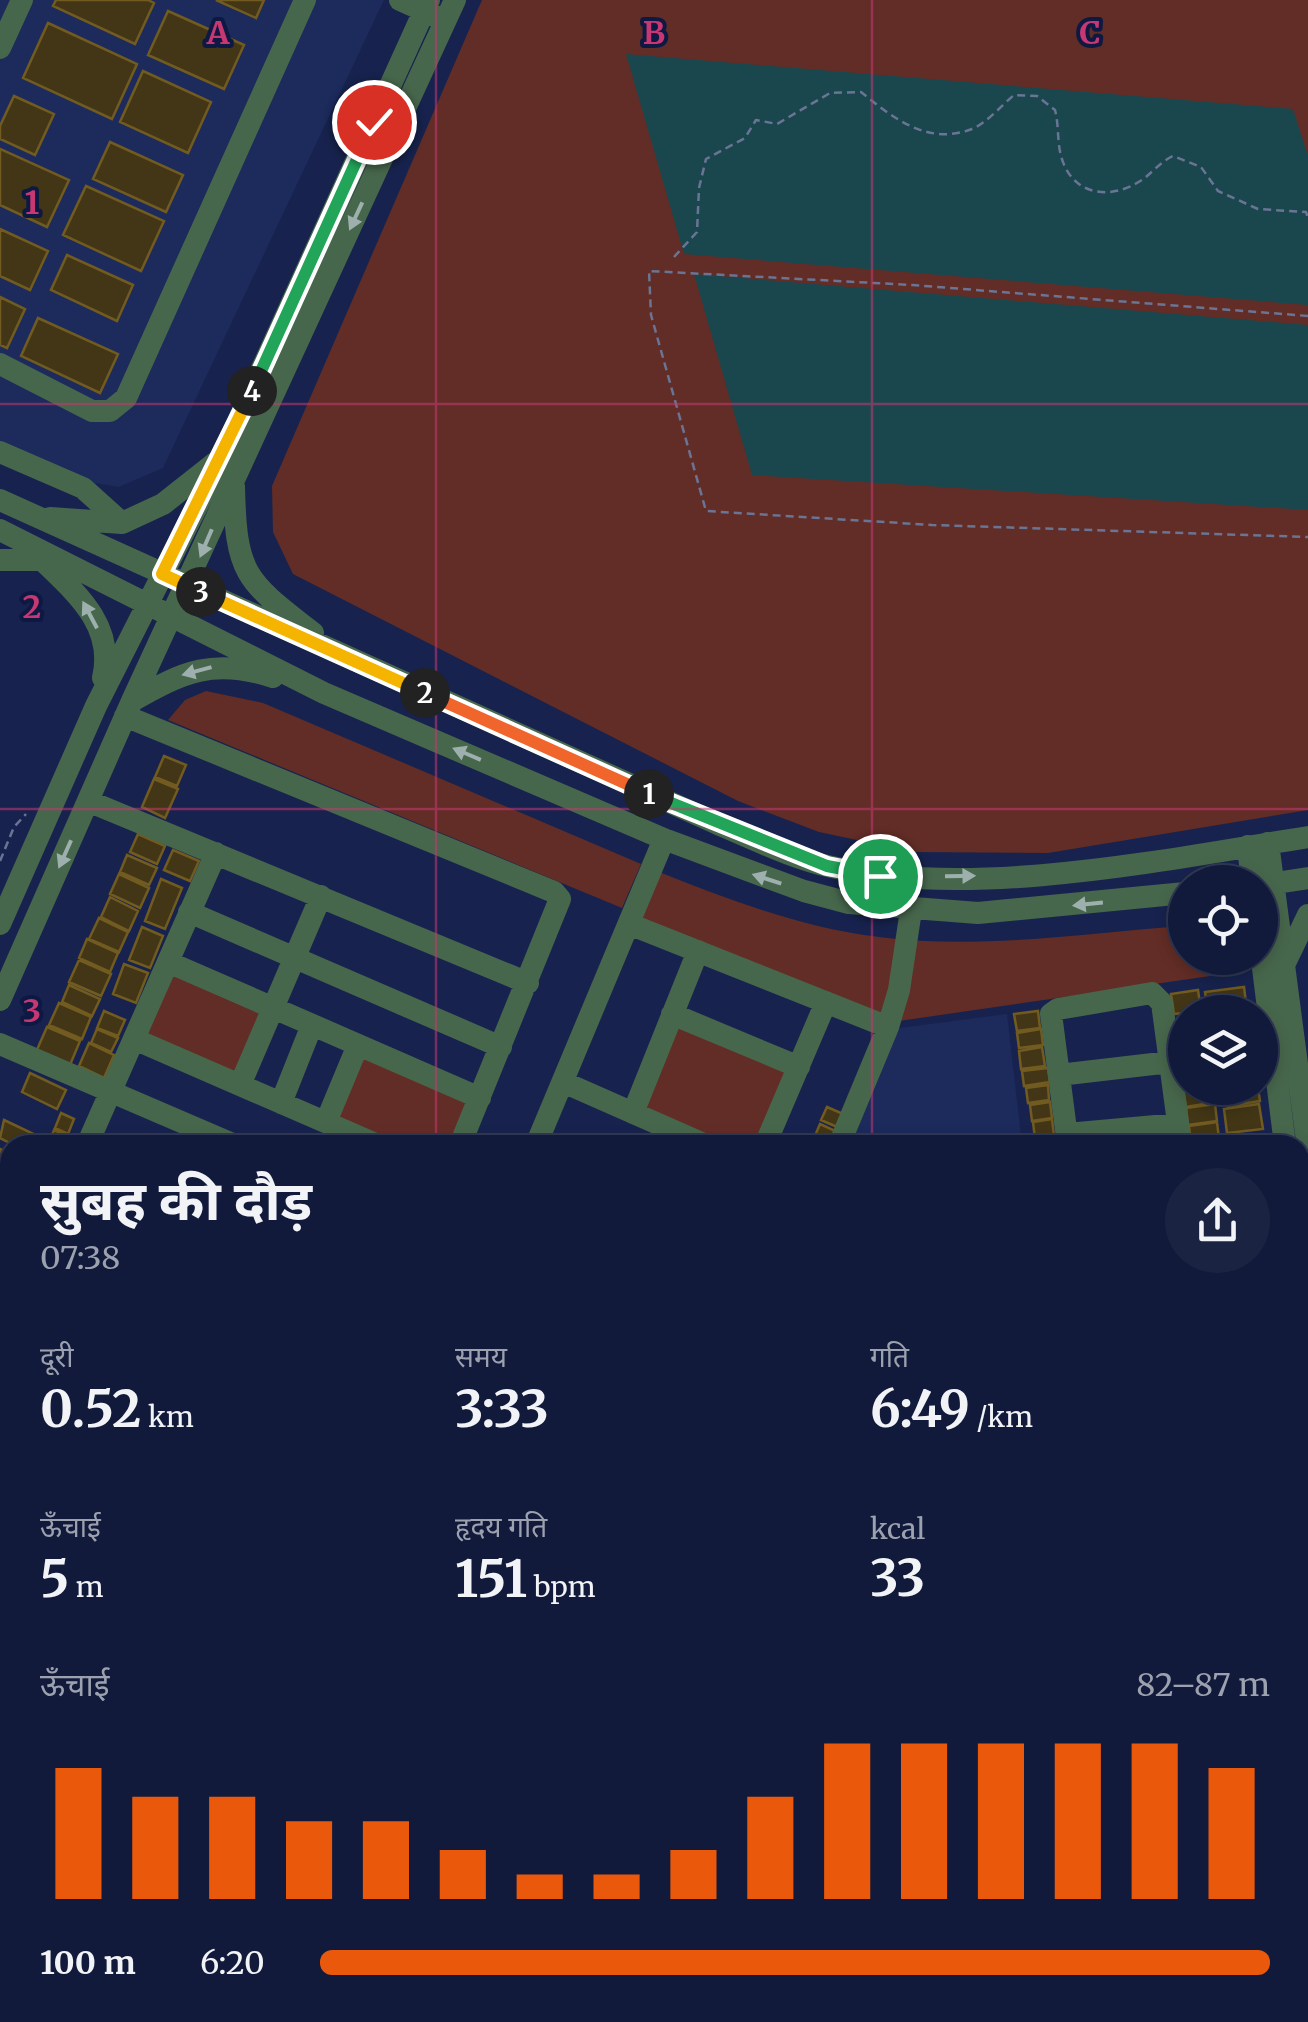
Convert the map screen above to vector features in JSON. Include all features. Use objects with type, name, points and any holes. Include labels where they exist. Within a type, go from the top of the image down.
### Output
[{"type":"street","points":[[0,48],[22,0]]},
{"type":"street","points":[[0,364],[92,411],[110,410],[126,398],[305,0]]},
{"type":"street","points":[[400,0],[439,8]]},
{"type":"street","points":[[0,924],[96,706],[222,457],[439,8]]},
{"type":"street","points":[[0,1000],[129,708],[188,586],[439,8]]},
{"type":"street","points":[[0,452],[83,488],[122,523]]},
{"type":"street","points":[[37,517],[122,523],[163,504],[222,457]]},
{"type":"street","points":[[234,479],[235,544],[246,576],[343,656]]},
{"type":"street","points":[[0,500],[718,824],[827,866],[880,876],[1050,874],[1308,837]]},
{"type":"street","points":[[0,530],[174,614],[324,693],[664,838],[804,892],[849,903],[978,913],[1168,896]]},
{"type":"street","points":[[22,540],[86,602],[109,652],[96,706]]},
{"type":"street","points":[[0,560],[42,560]]},
{"type":"street","points":[[129,708],[190,671],[221,666],[251,670],[324,693]]},
{"type":"street","points":[[129,708],[554,892],[559,908],[464,1135]]},
{"type":"street","points":[[88,801],[528,983]]},
{"type":"street","points":[[546,1135],[562,1082],[664,838]]},
{"type":"street","points":[[1258,845],[1260,865]]},
{"type":"street","points":[[91,1135],[216,852]]},
{"type":"street","points":[[1278,882],[1308,878]]},
{"type":"street","points":[[240,1085],[320,896]]},
{"type":"street","points":[[843,1135],[900,990],[912,910]]},
{"type":"street","points":[[190,912],[501,1047]]},
{"type":"street","points":[[1284,966],[1308,915]]},
{"type":"street","points":[[629,924],[888,1027]]},
{"type":"street","points":[[1278,944],[1284,966],[1298,990],[1307,1135]]},
{"type":"street","points":[[633,1113],[698,951]]},
{"type":"street","points":[[168,962],[480,1098]]},
{"type":"street","points":[[1263,975],[1285,1135]]},
{"type":"street","points":[[1067,1135],[1051,1014],[1058,1008],[1152,994],[1162,1003],[1168,1047]]},
{"type":"street","points":[[770,1135],[826,1002]]},
{"type":"street","points":[[672,1014],[799,1066]]},
{"type":"street","points":[[281,1103],[312,1025]]},
{"type":"street","points":[[134,1039],[355,1135]]},
{"type":"street","points":[[326,1122],[358,1045]]},
{"type":"street","points":[[3,1053],[211,1135]]},
{"type":"street","points":[[1059,1075],[1168,1062]]},
{"type":"street","points":[[562,1082],[683,1135]]},
{"type":"street","points":[[1176,1105],[1180,1134]]},
{"type":"path","points":[[674,257],[697,232],[699,188],[706,160],[724,145],[745,138],[756,120],[777,124],[830,93],[861,92],[896,121],[931,134],[972,130],[1014,95],[1038,96],[1055,110],[1059,151],[1067,174],[1089,192],[1112,194],[1144,179],[1172,156],[1201,168],[1218,191],[1258,209],[1306,212],[1308,218]]},
{"type":"path","points":[[1308,316],[650,270],[651,315],[706,511],[932,524],[1308,537]]},
{"type":"shaded area","points":[[0,0],[384,0],[163,468],[119,487],[76,480],[0,446]]},
{"type":"shaded area","points":[[482,0],[1308,0],[1308,810],[1048,853],[914,852],[819,832],[738,801],[293,574],[273,532],[272,486]]},
{"type":"shaded area","points":[[626,54],[1293,109],[1308,156],[1308,305],[684,254]]},
{"type":"shaded area","points":[[694,274],[1308,325],[1308,510],[752,475]]},
{"type":"shaded area","points":[[206,691],[263,703],[641,864],[622,908],[168,720],[185,700]]},
{"type":"shaded area","points":[[659,872],[795,920],[879,937],[993,941],[1168,927],[1168,975],[1217,975],[892,1022],[638,919]]},
{"type":"shaded area","points":[[172,969],[265,1008],[235,1077],[143,1038]]},
{"type":"shaded area","points":[[1007,1014],[1021,1135],[855,1135],[899,1028]]},
{"type":"shaded area","points":[[676,1020],[791,1069],[763,1135],[696,1135],[637,1110]]},
{"type":"shaded area","points":[[360,1053],[470,1099],[455,1135],[366,1135],[331,1120]]},
{"type":"building","points":[[56,0],[154,3],[135,44],[53,6]]},
{"type":"building","points":[[216,0],[264,0],[256,18]]},
{"type":"building","points":[[168,11],[244,45],[224,89],[148,55]]},
{"type":"building","points":[[48,23],[137,64],[112,119],[23,78]]},
{"type":"building","points":[[143,71],[211,102],[188,153],[120,122]]},
{"type":"building","points":[[14,96],[54,114],[35,155],[0,139],[0,126]]},
{"type":"building","points":[[110,142],[183,175],[166,212],[93,179]]},
{"type":"building","points":[[0,149],[69,180],[47,227],[0,205]]},
{"type":"building","points":[[86,186],[164,221],[141,271],[63,235]]},
{"type":"building","points":[[0,229],[48,251],[30,290],[0,276]]},
{"type":"building","points":[[67,255],[133,285],[117,321],[51,290]]},
{"type":"building","points":[[0,297],[25,309],[7,348],[0,345]]},
{"type":"building","points":[[38,318],[118,354],[100,393],[21,356]]},
{"type":"building","points":[[164,756],[186,765],[177,786],[155,777]]},
{"type":"building","points":[[154,779],[178,789],[165,818],[142,807]]},
{"type":"building","points":[[138,834],[165,846],[157,864],[130,852]]},
{"type":"building","points":[[173,850],[199,861],[190,881],[164,870]]},
{"type":"building","points":[[127,855],[157,868],[149,885],[120,872]]},
{"type":"building","points":[[119,874],[149,888],[140,908],[110,894]]},
{"type":"building","points":[[161,879],[182,888],[165,929],[145,921]]},
{"type":"building","points":[[110,897],[138,911],[129,931],[101,917]]},
{"type":"building","points":[[99,918],[128,932],[119,952],[89,939]]},
{"type":"building","points":[[142,927],[163,936],[150,968],[129,960]]},
{"type":"building","points":[[87,939],[118,953],[110,972],[79,958]]},
{"type":"building","points":[[79,960],[111,974],[101,996],[69,982]]},
{"type":"building","points":[[124,964],[148,973],[136,1003],[113,994]]},
{"type":"building","points":[[69,985],[100,999],[92,1016],[62,1002]]},
{"type":"building","points":[[1244,987],[1245,995],[1205,995],[1205,992]]},
{"type":"building","points":[[1198,990],[1199,995],[1171,995]]},
{"type":"building","points":[[59,1003],[91,1017],[82,1039],[49,1025]]},
{"type":"building","points":[[104,1011],[125,1020],[118,1036],[97,1028]]},
{"type":"building","points":[[1038,1011],[1040,1028],[1017,1031],[1014,1014]]},
{"type":"building","points":[[47,1027],[80,1041],[70,1065],[36,1052]]},
{"type":"building","points":[[97,1029],[118,1038],[111,1052],[91,1043]]},
{"type":"building","points":[[1041,1029],[1043,1045],[1019,1048],[1017,1033]]},
{"type":"building","points":[[89,1043],[114,1055],[104,1078],[79,1066]]},
{"type":"building","points":[[1042,1047],[1045,1066],[1021,1069],[1019,1051]]},
{"type":"building","points":[[1048,1068],[1050,1082],[1024,1086],[1022,1071]]},
{"type":"building","points":[[30,1073],[66,1090],[57,1109],[22,1092]]},
{"type":"building","points":[[1048,1085],[1049,1100],[1028,1103],[1026,1088]]},
{"type":"building","points":[[1050,1102],[1052,1118],[1032,1121],[1030,1105]]},
{"type":"building","points":[[1215,1105],[1217,1121],[1188,1125],[1186,1108]]},
{"type":"building","points":[[1259,1105],[1263,1129],[1227,1133],[1224,1109]]},
{"type":"building","points":[[827,1107],[850,1117],[844,1130],[821,1120]]},
{"type":"building","points":[[61,1113],[74,1119],[68,1134],[55,1128]]},
{"type":"building","points":[[1052,1119],[1054,1135],[1035,1135],[1033,1122]]},
{"type":"building","points":[[4,1120],[36,1135],[1,1135]]},
{"type":"building","points":[[1217,1122],[1219,1135],[1190,1135],[1189,1126]]},
{"type":"building","points":[[820,1124],[842,1134],[841,1135],[815,1135]]},
{"type":"route","points":[[374,122],[222,457],[162,574],[718,824],[827,866],[880,876]]}]
